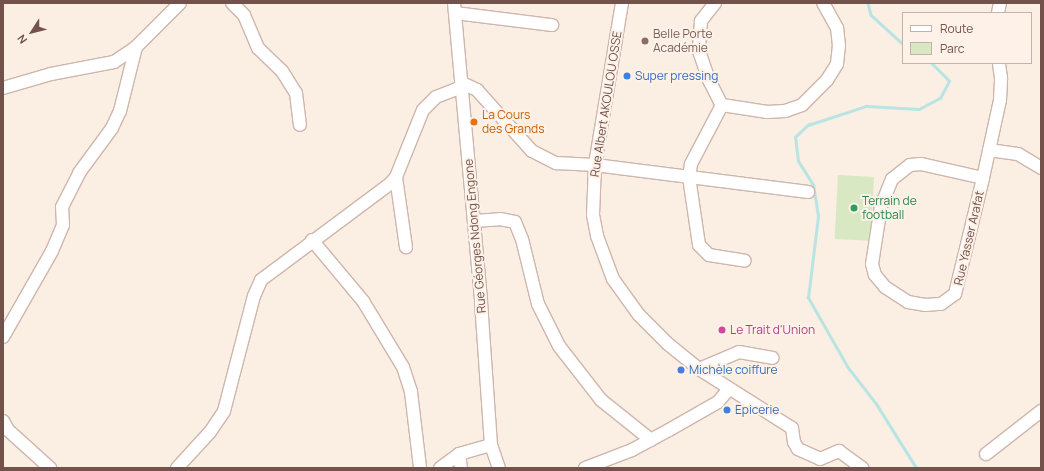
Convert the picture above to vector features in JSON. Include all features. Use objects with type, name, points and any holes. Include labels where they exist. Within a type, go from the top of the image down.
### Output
[{"type":"street","points":[[3,88],[52,74],[114,62],[136,47],[180,3]]},
{"type":"street","points":[[232,3],[244,15],[258,48],[282,71],[296,93],[300,125]]},
{"type":"street","name":"Rue Albert AKOULOU OSSE","points":[[622,3],[595,165],[593,214],[597,236],[613,279],[623,295],[655,333],[699,369],[792,428],[794,442],[798,449],[820,459],[839,451],[862,468]]},
{"type":"street","points":[[714,3],[701,21],[699,52],[709,80],[722,105]]},
{"type":"street","points":[[722,105],[767,112],[785,111],[802,105],[826,80],[837,64],[839,46],[837,28],[823,3]]},
{"type":"street","points":[[455,8],[552,25]]},
{"type":"street","name":"Rue Géorges Ndong Engone","points":[[455,8],[474,221],[491,445],[499,468]]},
{"type":"street","points":[[3,337],[27,290],[52,251],[63,225],[62,207],[84,166],[112,128],[120,111],[136,47]]},
{"type":"street","name":"Rue Yasser Arafat","points":[[983,178],[921,164],[910,165],[892,179],[882,206],[872,264],[875,275],[885,287],[908,302],[925,305],[941,304],[950,300],[955,294],[983,178],[1000,100],[1002,78],[999,64]]},
{"type":"street","points":[[406,247],[396,177],[423,110],[436,97],[462,85],[476,90],[532,151],[556,163],[595,165],[808,192]]},
{"type":"street","points":[[722,105],[691,164],[690,177],[699,245],[703,252],[745,261]]},
{"type":"street","points":[[988,150],[1018,154],[1041,168]]},
{"type":"street","points":[[177,468],[210,432],[224,411],[254,296],[261,280],[396,177]]},
{"type":"street","points":[[474,221],[500,219],[515,222],[522,239],[538,304],[559,346],[601,400],[651,440]]},
{"type":"street","points":[[312,240],[363,301],[403,367],[411,392],[420,468]]},
{"type":"street","points":[[699,369],[739,352],[772,358]]},
{"type":"street","points":[[585,468],[651,440],[713,405],[729,389]]},
{"type":"street","points":[[986,454],[1041,411]]},
{"type":"street","points":[[3,422],[8,430],[50,468]]},
{"type":"street","points":[[440,468],[459,454],[491,445]]},
{"type":"street","points":[[459,454],[461,468]]},
{"type":"green space","name":"Terrain de football","points":[[838,175],[874,177],[871,241],[835,239]]},
{"type":"waterway","points":[[868,3],[871,15],[902,43]]},
{"type":"waterway","points":[[916,468],[876,404],[848,368],[808,298],[818,216],[813,185],[798,161],[795,137],[808,125],[866,106],[919,109],[940,98],[949,81],[932,64]]},
{"type":"place","name":"Belle Porte Académie","points":[[645,41]]},
{"type":"place","name":"Super pressing","points":[[627,76]]},
{"type":"place","name":"La Cours des Grands","points":[[474,122]]},
{"type":"place","name":"Terrain de football","points":[[854,208]]},
{"type":"place","name":"Le Trait d'Union","points":[[722,330]]},
{"type":"place","name":"Michèle coiffure","points":[[681,370]]},
{"type":"place","name":"Epicerie","points":[[727,410]]}]
